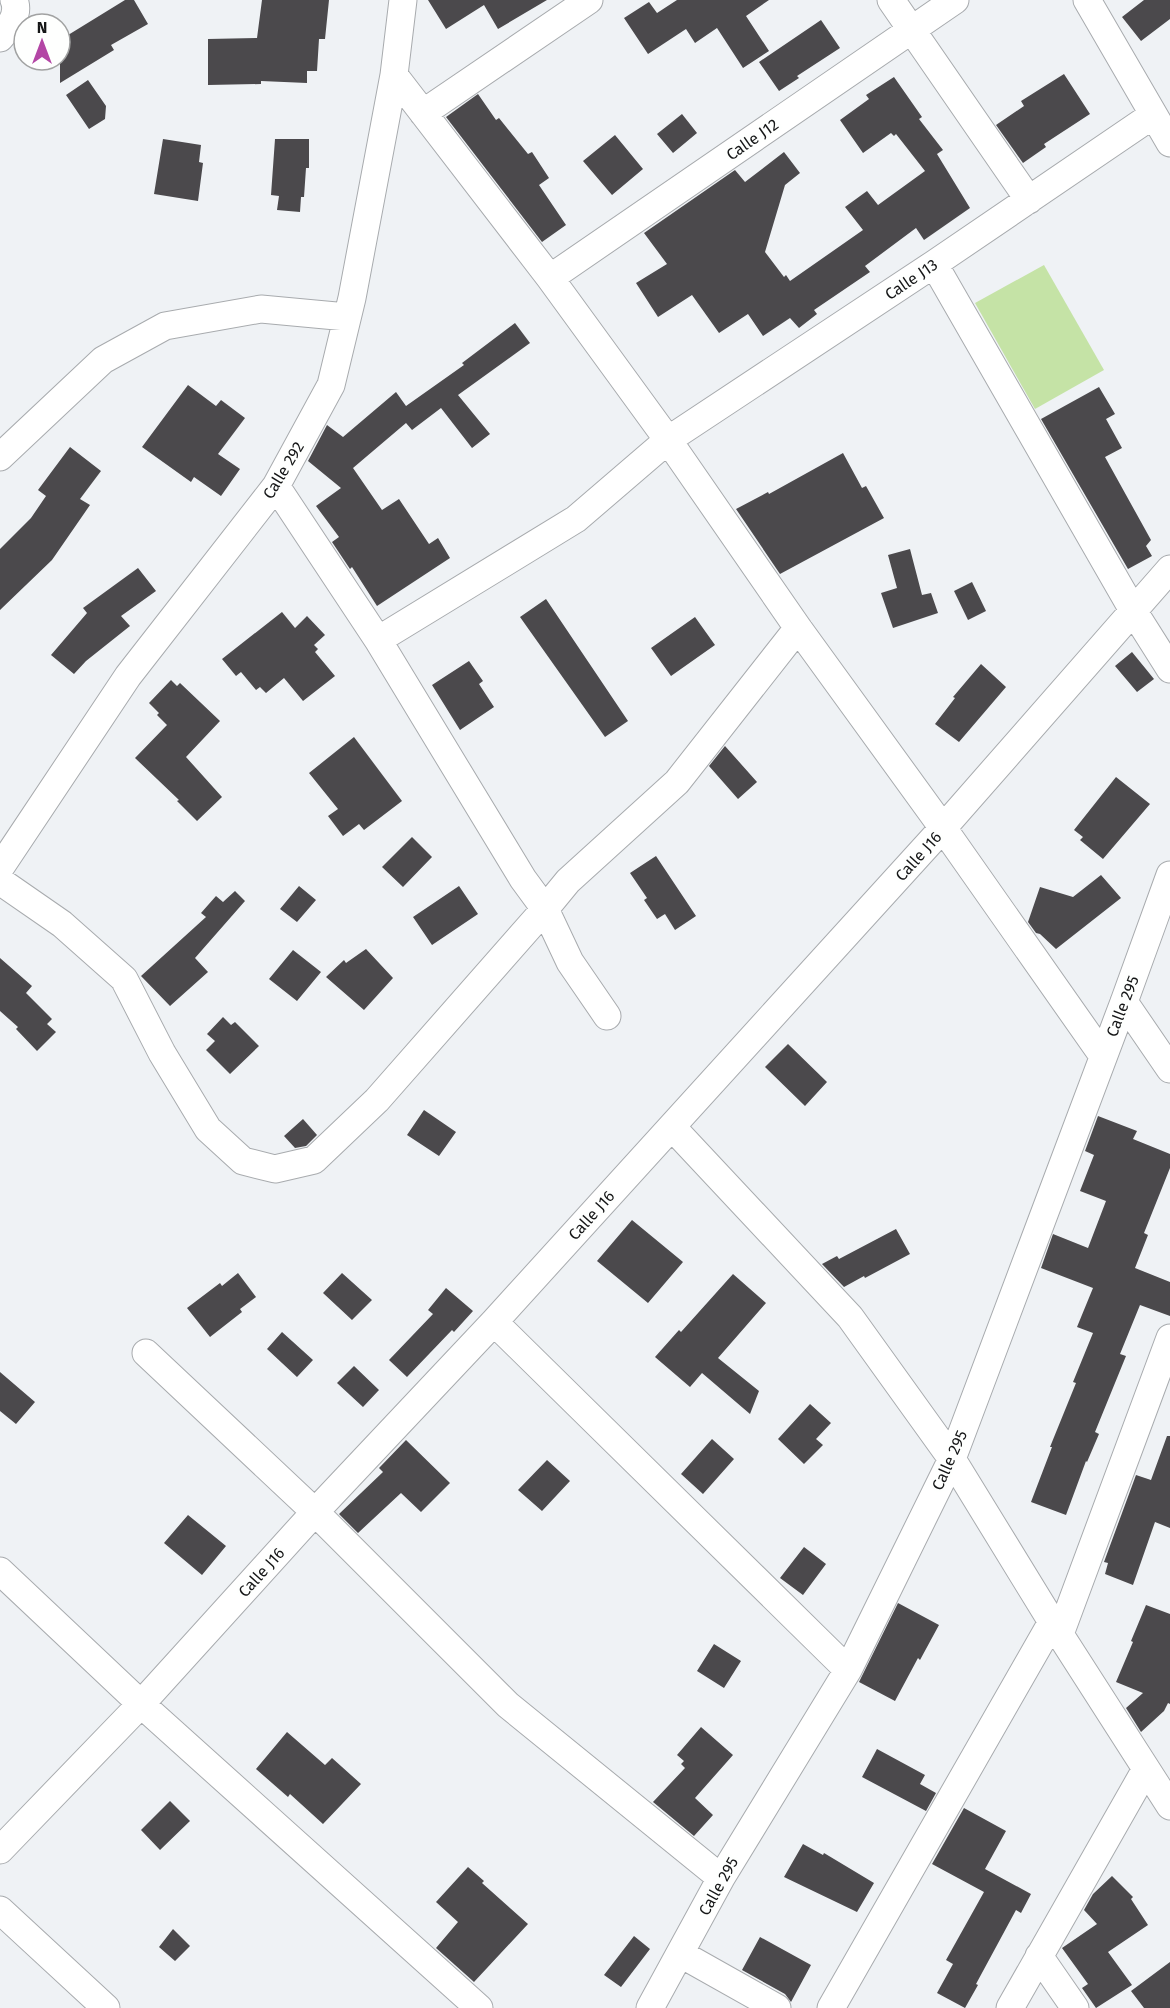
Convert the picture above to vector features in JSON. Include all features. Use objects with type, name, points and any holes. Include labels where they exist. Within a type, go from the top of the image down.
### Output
[{"type":"street","points":[[0,38],[12,24],[15,0]]},
{"type":"street","name":"Calle 292","points":[[0,868],[128,676],[276,486],[331,385],[347,317],[394,75],[403,0]]},
{"type":"street","points":[[423,113],[589,0]]},
{"type":"street","points":[[891,0],[1029,200]]},
{"type":"street","name":"Calle J12","points":[[550,278],[955,0]]},
{"type":"street","points":[[1088,0],[1170,143]]},
{"type":"street","points":[[394,75],[550,278],[668,440],[798,628],[943,828],[1103,1056]]},
{"type":"street","name":"Calle J13","points":[[378,640],[576,519],[668,440],[1153,116]]},
{"type":"street","points":[[934,264],[1134,612],[1170,669]]},
{"type":"street","points":[[0,457],[103,360],[165,326],[261,309],[347,317]]},
{"type":"street","points":[[276,486],[378,640],[517,869],[545,909],[570,962],[607,1016]]},
{"type":"street","name":"Calle J16","points":[[0,1850],[141,1704],[315,1512],[494,1322],[943,828],[1170,569]]},
{"type":"street","points":[[0,881],[62,924],[124,979],[162,1053],[208,1129],[243,1161],[275,1169],[314,1160],[369,1108],[568,881],[677,782],[798,628]]},
{"type":"street","name":"Calle 295","points":[[650,2008],[721,1878],[848,1670],[952,1459],[1170,875]]},
{"type":"street","points":[[1124,1002],[1170,1069]]},
{"type":"street","points":[[672,1127],[850,1317],[952,1459],[1056,1628],[1170,1805]]},
{"type":"street","points":[[494,1322],[848,1670]]},
{"type":"street","points":[[831,2008],[1056,1628],[1170,1338]]},
{"type":"street","points":[[146,1353],[315,1512],[508,1705],[721,1878]]},
{"type":"street","points":[[0,1570],[141,1704],[479,2008]]},
{"type":"street","points":[[1010,2008],[1146,1769]]},
{"type":"street","points":[[0,1910],[106,2008]]},
{"type":"street","points":[[681,1954],[777,2008]]},
{"type":"street","points":[[1039,1956],[1075,2008]]},
{"type":"green space","points":[[1044,265],[1104,370],[1035,409],[975,303]]},
{"type":"building","points":[[125,0],[134,0],[148,24],[111,45],[114,50],[60,83],[60,72],[72,72],[72,33]]},
{"type":"building","points":[[262,0],[329,0],[325,39],[319,39],[317,71],[307,71],[307,83],[261,81],[261,84],[208,85],[208,39],[257,38]]},
{"type":"building","points":[[428,0],[547,0],[498,29],[484,5],[446,29]]},
{"type":"building","points":[[677,0],[769,0],[746,16],[769,51],[743,68],[717,28],[695,43],[686,29],[648,54],[624,18],[649,2],[657,13]]},
{"type":"building","points":[[1144,0],[1170,0],[1170,19],[1141,41],[1122,17]]},
{"type":"building","points":[[821,20],[840,48],[797,76],[799,78],[779,91],[759,62]]},
{"type":"building","points":[[1064,74],[1090,114],[1044,144],[1046,147],[1023,163],[996,125],[1024,106],[1021,101]]},
{"type":"building","points":[[894,77],[922,117],[919,119],[943,150],[937,154],[970,208],[924,240],[916,228],[865,266],[870,272],[814,310],[817,314],[799,328],[790,318],[763,336],[748,314],[719,333],[692,295],[658,317],[636,283],[667,264],[644,233],[735,170],[745,182],[784,152],[800,173],[785,185],[765,252],[784,277],[786,275],[790,281],[863,230],[845,207],[867,191],[878,205],[925,171],[896,134],[894,136],[891,133],[863,153],[840,120],[869,99],[866,95]]},
{"type":"building","points":[[88,80],[106,106],[105,119],[89,129],[66,95]]},
{"type":"building","points":[[478,94],[496,120],[499,118],[528,154],[532,152],[549,178],[539,185],[566,225],[542,242],[446,117]]},
{"type":"building","points":[[682,114],[697,133],[673,153],[657,134]]},
{"type":"building","points":[[615,135],[643,169],[612,195],[583,161]]},
{"type":"building","points":[[163,139],[201,145],[199,162],[203,163],[198,201],[154,194]]},
{"type":"building","points":[[275,139],[309,139],[309,168],[306,168],[304,197],[301,197],[300,212],[277,210],[279,196],[271,195]]},
{"type":"building","points":[[515,323],[530,343],[458,395],[490,434],[472,448],[441,408],[412,430],[406,423],[353,468],[382,510],[399,499],[429,544],[438,538],[450,558],[377,606],[352,567],[350,569],[332,542],[339,537],[316,506],[341,488],[308,461],[327,425],[343,437],[396,392],[406,406],[464,365],[462,363]]},
{"type":"building","points":[[188,385],[216,406],[221,400],[245,418],[218,454],[240,469],[221,496],[194,477],[191,482],[142,447]]},
{"type":"building","points":[[1099,387],[1115,414],[1106,419],[1122,448],[1105,457],[1151,540],[1146,546],[1152,556],[1128,569],[1041,419]]},
{"type":"building","points":[[70,447],[101,471],[80,499],[90,505],[52,560],[0,610],[0,549],[31,518],[46,496],[38,490]]},
{"type":"building","points":[[843,453],[862,488],[866,486],[884,518],[780,574],[736,509],[768,492],[769,494]]},
{"type":"building","points":[[910,549],[922,595],[931,593],[938,613],[893,628],[881,593],[897,588],[888,555]]},
{"type":"building","points":[[138,568],[156,591],[121,616],[130,626],[86,661],[74,674],[51,655],[87,613],[83,608]]},
{"type":"building","points":[[972,582],[986,611],[968,620],[954,591]]},
{"type":"building","points":[[546,599],[628,721],[605,737],[520,617]]},
{"type":"building","points":[[282,612],[295,628],[307,616],[325,635],[314,645],[318,649],[315,652],[335,676],[303,701],[284,678],[266,693],[260,687],[256,690],[241,672],[236,676],[222,659]]},
{"type":"building","points":[[695,617],[715,645],[671,676],[651,648]]},
{"type":"building","points":[[1132,652],[1154,679],[1137,692],[1115,666]]},
{"type":"building","points":[[469,661],[483,681],[479,684],[494,707],[460,730],[432,685]]},
{"type":"building","points":[[981,664],[1006,687],[959,742],[935,724],[955,698],[953,697]]},
{"type":"building","points":[[171,680],[177,686],[180,683],[220,721],[186,757],[222,797],[197,821],[177,801],[179,800],[135,758],[167,725],[149,703]]},
{"type":"building","points":[[354,737],[402,801],[364,830],[359,824],[343,836],[328,816],[338,809],[309,773]]},
{"type":"building","points":[[725,746],[757,782],[738,799],[709,766]]},
{"type":"building","points":[[1116,777],[1150,804],[1103,859],[1080,840],[1083,837],[1074,830]]},
{"type":"building","points":[[412,837],[432,857],[403,887],[382,867]]},
{"type":"building","points":[[656,856],[696,916],[675,930],[665,914],[657,919],[644,900],[647,898],[630,873]]},
{"type":"building","points":[[1101,875],[1121,898],[1056,949],[1036,933],[1028,922],[1040,887],[1073,897]]},
{"type":"building","points":[[299,886],[316,900],[297,922],[280,909]]},
{"type":"building","points":[[459,886],[478,914],[432,945],[413,917]]},
{"type":"building","points":[[235,891],[245,901],[195,958],[208,972],[170,1006],[141,976],[206,917],[201,913],[216,896],[223,902]]},
{"type":"building","points":[[366,949],[393,978],[364,1010],[326,977],[344,960],[346,963]]},
{"type":"building","points":[[293,950],[321,972],[297,1001],[269,979]]},
{"type":"building","points":[[0,958],[32,986],[26,993],[52,1019],[47,1024],[56,1032],[37,1051],[16,1029],[18,1027],[0,1011]]},
{"type":"building","points":[[223,1017],[231,1025],[235,1022],[259,1046],[230,1074],[206,1050],[215,1041],[207,1034]]},
{"type":"building","points":[[788,1044],[827,1082],[805,1106],[765,1067]]},
{"type":"building","points":[[424,1110],[456,1132],[439,1156],[407,1135]]},
{"type":"building","points":[[1098,1116],[1137,1131],[1133,1139],[1170,1154],[1170,1168],[1144,1233],[1148,1235],[1135,1268],[1170,1282],[1170,1316],[1140,1305],[1120,1354],[1126,1356],[1095,1432],[1099,1434],[1086,1461],[1066,1515],[1031,1502],[1076,1383],[1073,1382],[1093,1333],[1077,1327],[1093,1288],[1041,1268],[1053,1234],[1088,1248],[1106,1201],[1080,1191],[1094,1155],[1085,1151]]},
{"type":"building","points":[[303,1119],[317,1135],[306,1146],[295,1148],[284,1136]]},
{"type":"building","points":[[632,1220],[683,1262],[648,1303],[597,1261]]},
{"type":"building","points":[[896,1229],[910,1254],[865,1278],[864,1276],[844,1287],[822,1264],[837,1256],[839,1259]]},
{"type":"building","points":[[238,1273],[256,1297],[240,1309],[242,1312],[210,1337],[187,1308],[220,1283],[222,1286]]},
{"type":"building","points":[[342,1273],[372,1300],[352,1320],[323,1293]]},
{"type":"building","points":[[733,1274],[766,1303],[718,1358],[759,1391],[750,1414],[702,1373],[690,1387],[655,1357],[679,1330],[681,1332]]},
{"type":"building","points":[[446,1288],[473,1311],[407,1377],[389,1360],[433,1314],[428,1310]]},
{"type":"building","points":[[282,1332],[313,1360],[297,1377],[267,1349]]},
{"type":"building","points":[[354,1366],[379,1390],[363,1407],[337,1383]]},
{"type":"building","points":[[0,1372],[35,1402],[16,1424],[0,1411]]},
{"type":"building","points":[[810,1404],[831,1423],[816,1439],[823,1445],[804,1464],[778,1439]]},
{"type":"building","points":[[1167,1436],[1170,1436],[1170,1528],[1155,1522],[1133,1585],[1105,1574],[1108,1563],[1104,1562],[1136,1475],[1151,1480]]},
{"type":"building","points":[[712,1439],[734,1459],[703,1494],[681,1474]]},
{"type":"building","points":[[406,1440],[450,1483],[421,1512],[401,1493],[358,1533],[339,1514],[383,1472],[379,1468]]},
{"type":"building","points":[[547,1460],[570,1481],[542,1511],[518,1490]]},
{"type":"building","points":[[188,1515],[226,1546],[202,1575],[164,1543]]},
{"type":"building","points":[[804,1547],[826,1564],[803,1595],[780,1578]]},
{"type":"building","points":[[898,1603],[939,1625],[895,1701],[859,1682]]},
{"type":"building","points":[[1146,1605],[1170,1614],[1170,1704],[1168,1703],[1164,1711],[1141,1732],[1126,1708],[1143,1693],[1116,1682]]},
{"type":"building","points":[[714,1644],[741,1661],[724,1688],[697,1671]]},
{"type":"building","points":[[701,1727],[733,1755],[695,1798],[713,1815],[694,1836],[653,1802],[685,1768],[681,1764],[684,1761],[677,1755]]},
{"type":"building","points":[[287,1732],[325,1765],[332,1758],[361,1784],[323,1824],[290,1794],[288,1797],[256,1769]]},
{"type":"building","points":[[877,1749],[925,1775],[920,1784],[936,1793],[926,1811],[862,1777]]},
{"type":"building","points":[[170,1801],[190,1821],[160,1850],[141,1830]]},
{"type":"building","points":[[964,1808],[1006,1831],[985,1869],[1031,1894],[1021,1913],[1016,1910],[965,2008],[937,1993],[953,1964],[946,1960],[984,1892],[932,1864]]},
{"type":"building","points":[[803,1844],[823,1855],[824,1853],[874,1883],[857,1912],[784,1877]]},
{"type":"building","points":[[468,1867],[484,1881],[482,1883],[528,1924],[474,1982],[436,1948],[458,1922],[436,1902]]},
{"type":"building","points":[[1112,1876],[1133,1897],[1131,1899],[1148,1925],[1108,1952],[1132,1985],[1096,2008],[1082,1988],[1088,1984],[1062,1948],[1097,1924],[1084,1910],[1093,1894]]},
{"type":"building","points":[[173,1929],[190,1946],[175,1961],[159,1947]]},
{"type":"building","points":[[634,1936],[650,1949],[621,1987],[604,1975]]},
{"type":"building","points":[[760,1937],[811,1965],[791,2002],[785,1994],[742,1970]]},
{"type":"building","points":[[1170,1962],[1170,2008],[1144,2008],[1131,1991]]}]
